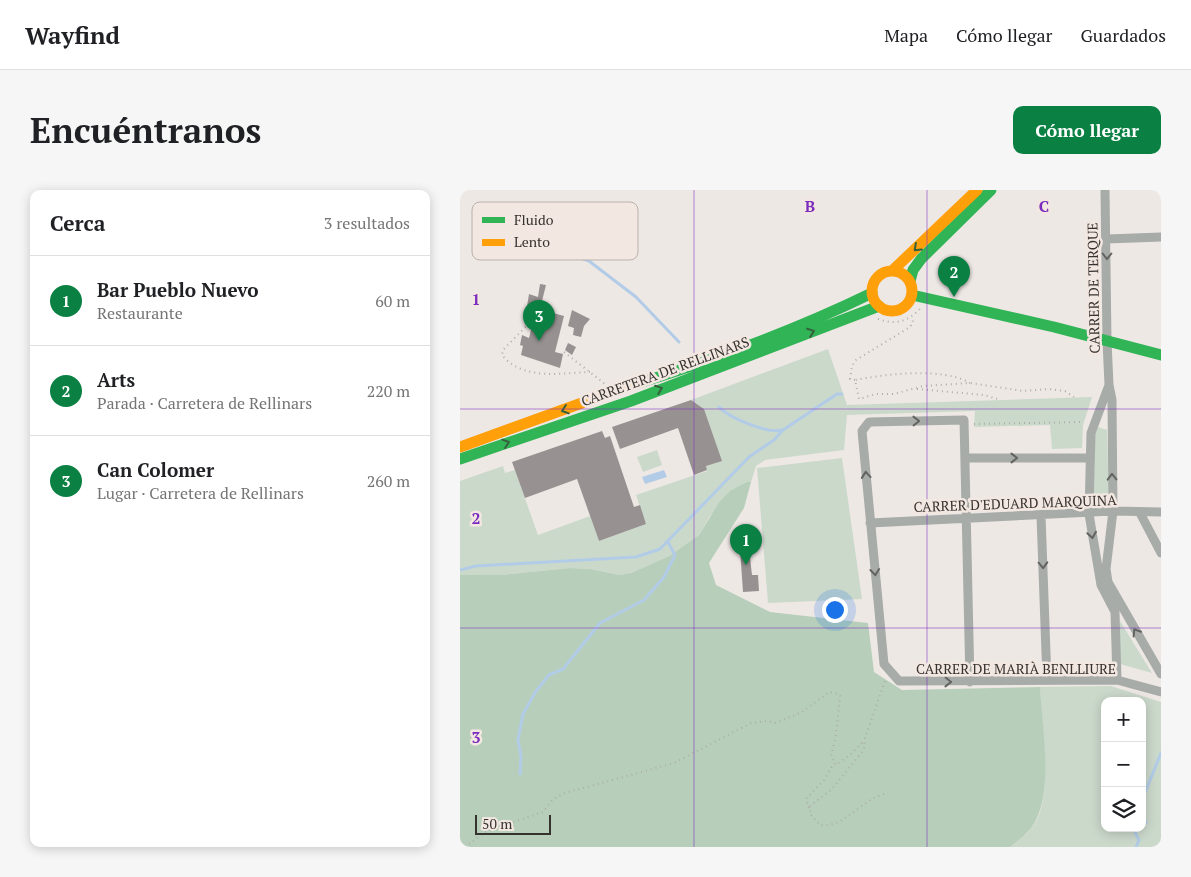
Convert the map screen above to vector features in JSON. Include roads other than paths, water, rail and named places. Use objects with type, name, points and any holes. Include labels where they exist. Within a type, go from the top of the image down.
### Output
[{"type":"street","points":[[978,190],[892,271],[878,278],[872,293],[879,306],[887,311],[900,310],[908,304],[912,296],[910,281],[913,270],[921,259],[991,190]]},
{"type":"street","name":"CARRER DE TERQUE","points":[[1105,190],[1107,341],[1109,385],[1112,400],[1112,511],[1106,569],[1108,582],[1161,674]]},
{"type":"street","points":[[1107,239],[1161,237]]},
{"type":"street","points":[[892,271],[903,274],[910,281]]},
{"type":"street","name":"CARRETERA DE RELLINARS","points":[[460,447],[686,369],[830,313],[872,293]]},
{"type":"street","points":[[912,296],[1161,355]]},
{"type":"street","name":"CARRETERA DE RELLINARS","points":[[460,459],[631,401],[879,306]]},
{"type":"street","name":"CARRER DE TERQUE","points":[[1109,385],[1090,423],[1089,514],[1101,584],[1115,612],[1117,680]]},
{"type":"street","points":[[870,523],[862,431],[869,422],[968,422],[965,458],[965,517],[970,682]]},
{"type":"street","points":[[1090,423],[1104,422],[1111,430]]},
{"type":"street","points":[[965,458],[1090,458]]},
{"type":"street","name":"CARRER D'EDUARD MARQUINA","points":[[870,523],[965,517],[1089,514],[1112,511],[1161,512]]},
{"type":"street","points":[[1140,513],[1161,553]]},
{"type":"street","points":[[1041,516],[1047,680]]},
{"type":"street","name":"CARRER DE MARIÀ BENLLIURE","points":[[870,523],[884,664],[899,681],[1117,680],[1161,692]]},
{"type":"water","points":[[664,470],[667,477],[645,484],[642,477]]},
{"type":"waterway","points":[[586,260],[636,297],[679,342]]},
{"type":"waterway","points":[[460,570],[476,566],[636,557],[660,549],[749,457],[774,440],[783,430],[837,394],[842,394]]},
{"type":"waterway","points":[[719,407],[731,416],[749,424],[768,430],[782,430]]},
{"type":"waterway","points":[[520,774],[521,756],[518,740],[523,714],[536,691],[549,675],[563,669],[600,623],[644,600],[664,577],[675,555],[668,542]]},
{"type":"waterway","points":[[1146,790],[1161,753]]},
{"type":"waterway","points":[[1135,832],[1139,840],[1136,847]]},
{"type":"place","name":"Arts","points":[[954,297]]},
{"type":"place","name":"Can Colomer","points":[[539,341]]},
{"type":"place","name":"Bar Pueblo Nuevo","points":[[746,565]]}]
